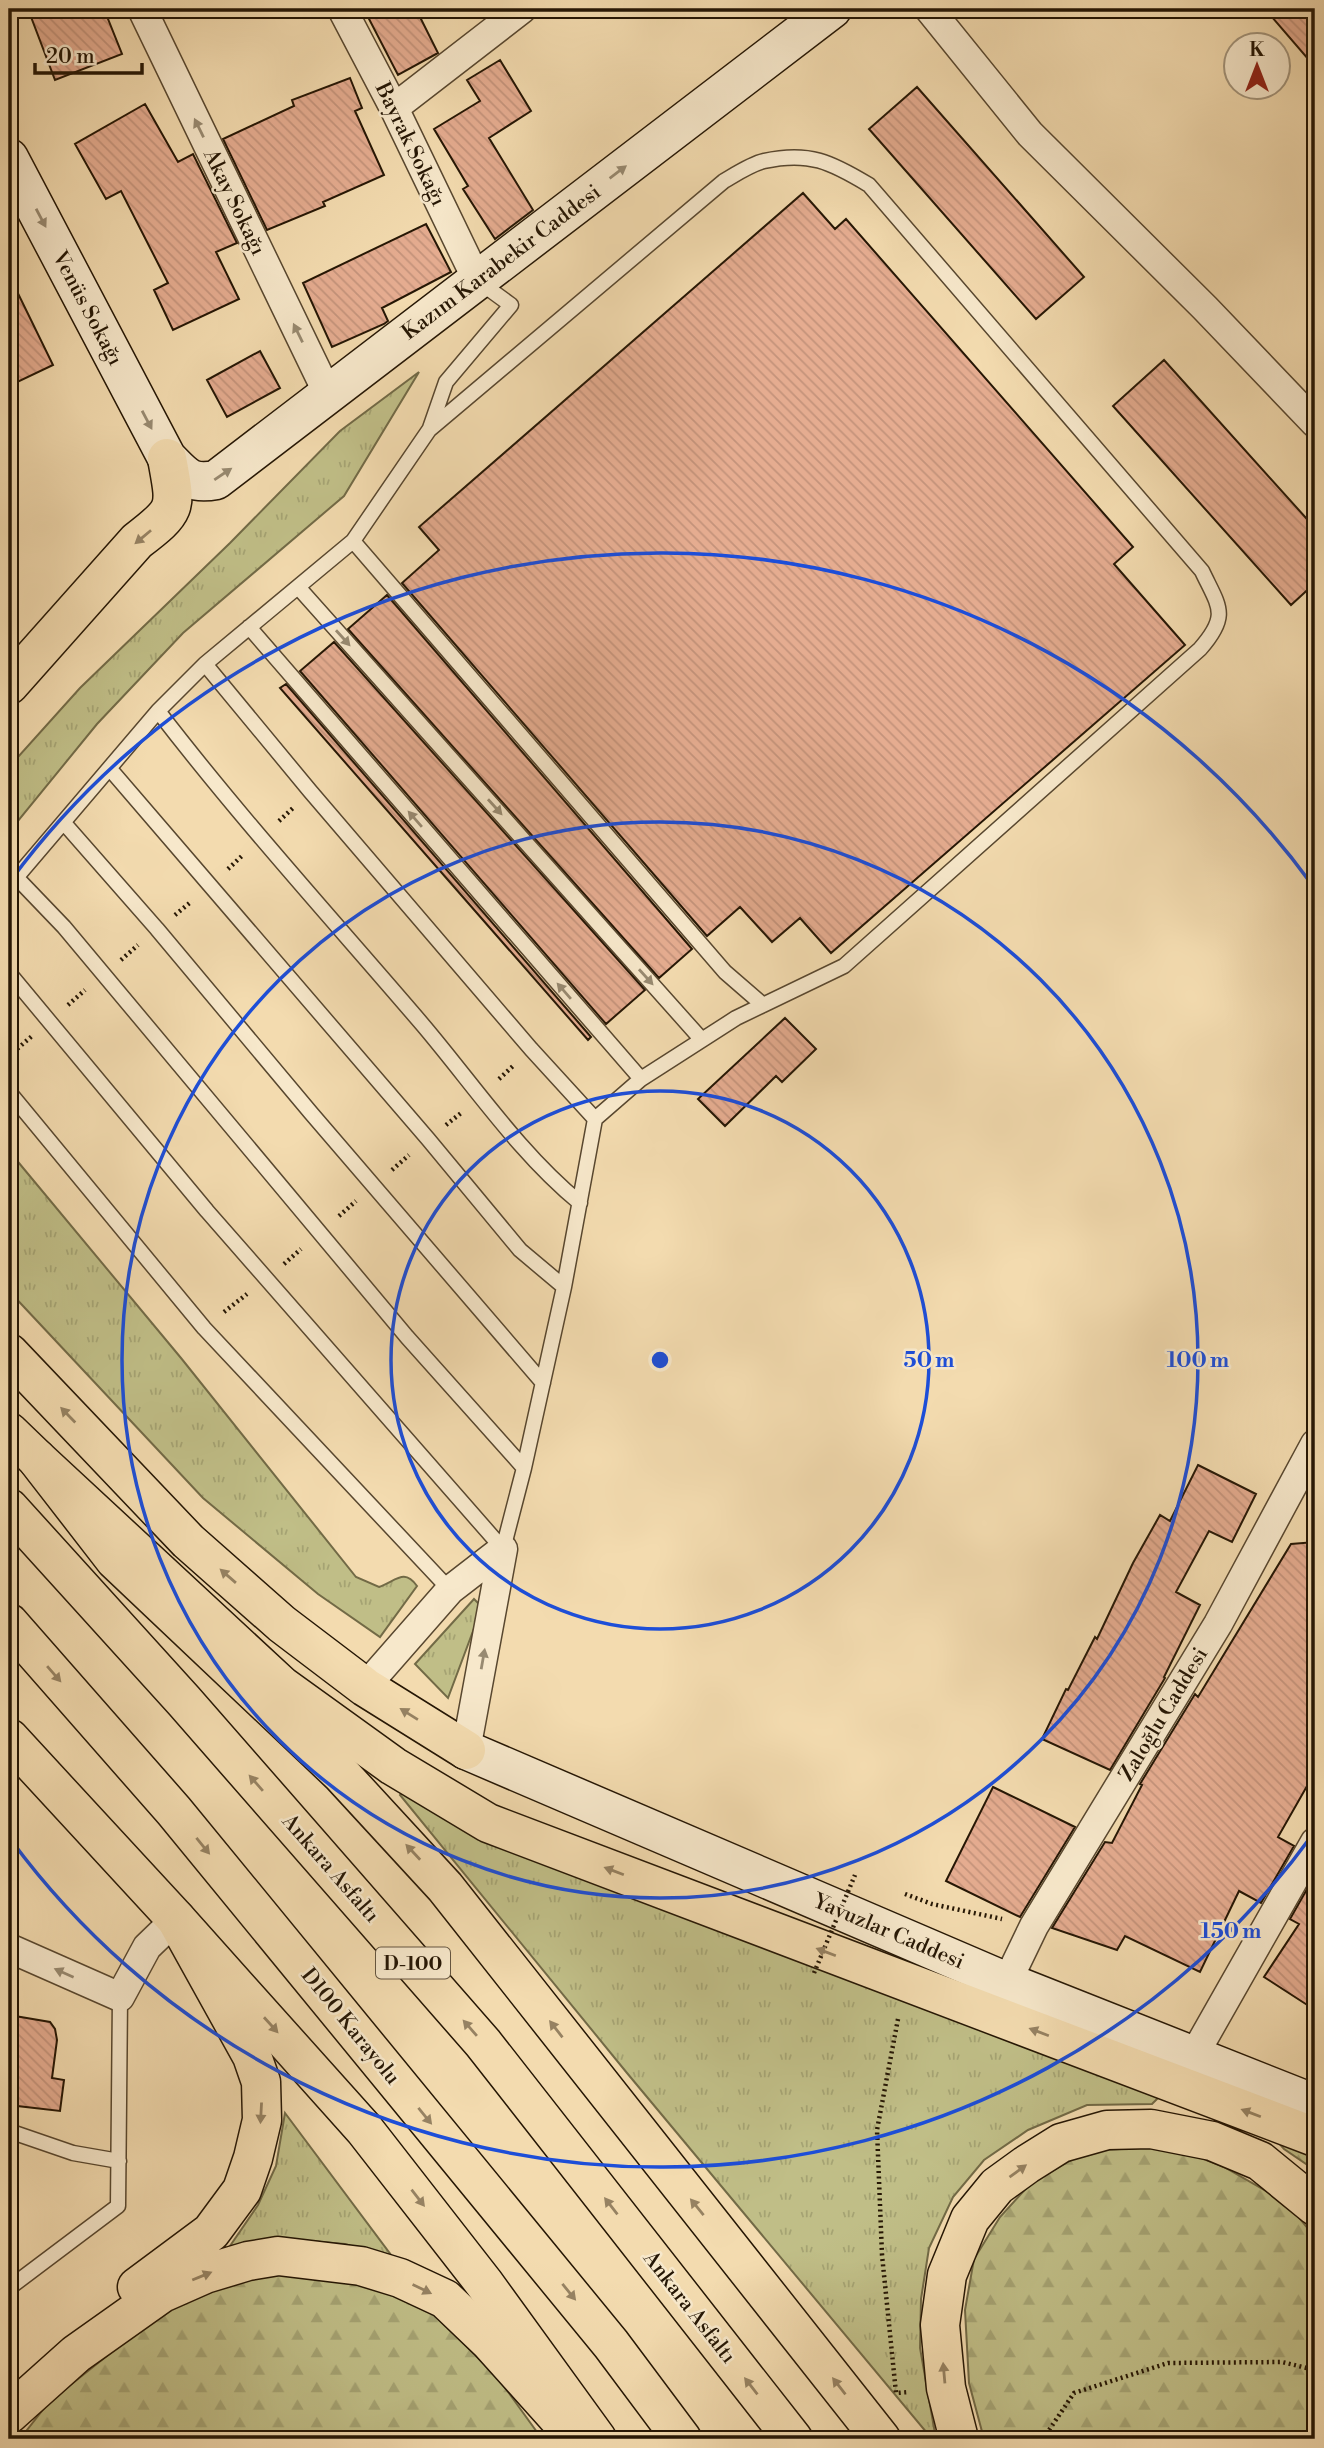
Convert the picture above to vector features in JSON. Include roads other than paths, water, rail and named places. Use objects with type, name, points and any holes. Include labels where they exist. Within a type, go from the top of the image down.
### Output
[{"type":"highway","points":[[9,685],[137,541],[162,522],[172,509],[173,491],[167,458]]},
{"type":"highway","points":[[9,1353],[188,1541],[282,1624],[365,1687],[466,1750]]},
{"type":"highway","points":[[9,1432],[282,1686],[393,1766],[488,1823],[1315,2137]]},
{"type":"highway","points":[[36,1458],[116,1560],[341,1774],[445,1886],[881,2439]]},
{"type":"highway","name":"Ankara Asfaltı","points":[[9,1508],[184,1701],[483,2043],[793,2439]]},
{"type":"highway","name":"D100 Karayolu","points":[[9,1623],[183,1822],[611,2344],[682,2439]]},
{"type":"highway","points":[[14,1755],[176,1919],[364,2129],[484,2283],[597,2439]]},
{"type":"highway","points":[[9,2395],[70,2338],[211,2232],[242,2190],[262,2120],[261,2082],[252,2056],[176,1919]]},
{"type":"highway","points":[[959,2439],[946,2388],[940,2325],[947,2275],[970,2219],[997,2186],[1026,2165],[1060,2144],[1107,2130],[1151,2129],[1212,2140],[1260,2161],[1315,2206]]},
{"type":"highway","points":[[9,2414],[76,2354],[162,2294],[205,2274],[248,2261],[278,2256],[361,2266],[400,2278],[445,2300],[489,2343],[577,2439]]},
{"type":"main road","name":"Kazım Karabekir Caddesi","points":[[167,458],[188,479],[202,483],[216,480],[832,9]]},
{"type":"main road","name":"Venüs Sokağı","points":[[9,158],[167,458]]},
{"type":"main road","name":"Yavuzlar Caddesi","points":[[466,1750],[1007,1982],[1315,2104]]},
{"type":"street","name":"Akay Sokağı","points":[[142,9],[328,394]]},
{"type":"street","name":"Bayrak Sokağı","points":[[342,9],[394,108],[477,280]]},
{"type":"street","points":[[394,108],[522,9]]},
{"type":"street","points":[[929,9],[1030,135],[1205,308],[1315,423]]},
{"type":"street","name":"Zaloğlu Caddesi","points":[[1007,1982],[1034,1926],[1218,1624],[1315,1444]]},
{"type":"street","points":[[365,1687],[450,1590],[503,1549]]},
{"type":"street","points":[[466,1750],[503,1549]]},
{"type":"street","points":[[1194,2055],[1315,1842]]},
{"type":"street","points":[[9,1948],[120,1997],[147,1947],[176,1919]]},
{"type":"lane","points":[[429,430],[724,180],[762,161],[808,157],[842,169],[869,185],[1202,571],[1220,610],[1215,632],[1200,649],[844,966],[736,1018],[641,1079],[595,1119],[564,1287],[503,1549]]},
{"type":"lane","points":[[477,280],[511,305],[446,383],[429,430],[353,541],[205,664],[158,710],[64,824],[12,882],[64,928],[407,1337],[524,1468]]},
{"type":"lane","points":[[353,541],[725,972],[763,1005]]},
{"type":"lane","points":[[298,587],[702,1040]]},
{"type":"lane","points":[[249,628],[641,1079]]},
{"type":"lane","points":[[205,664],[531,1049],[595,1119]]},
{"type":"lane","points":[[158,710],[260,839],[422,1025],[549,1178],[580,1203]]},
{"type":"lane","points":[[110,768],[419,1128],[520,1250],[564,1287]]},
{"type":"lane","points":[[64,824],[157,929],[543,1383]]},
{"type":"lane","points":[[9,973],[207,1211],[503,1549]]},
{"type":"lane","points":[[9,1092],[204,1328],[450,1590]]},
{"type":"lane","points":[[9,2288],[118,2206],[120,1997]]},
{"type":"lane","points":[[9,2131],[73,2153],[119,2161]]}]
